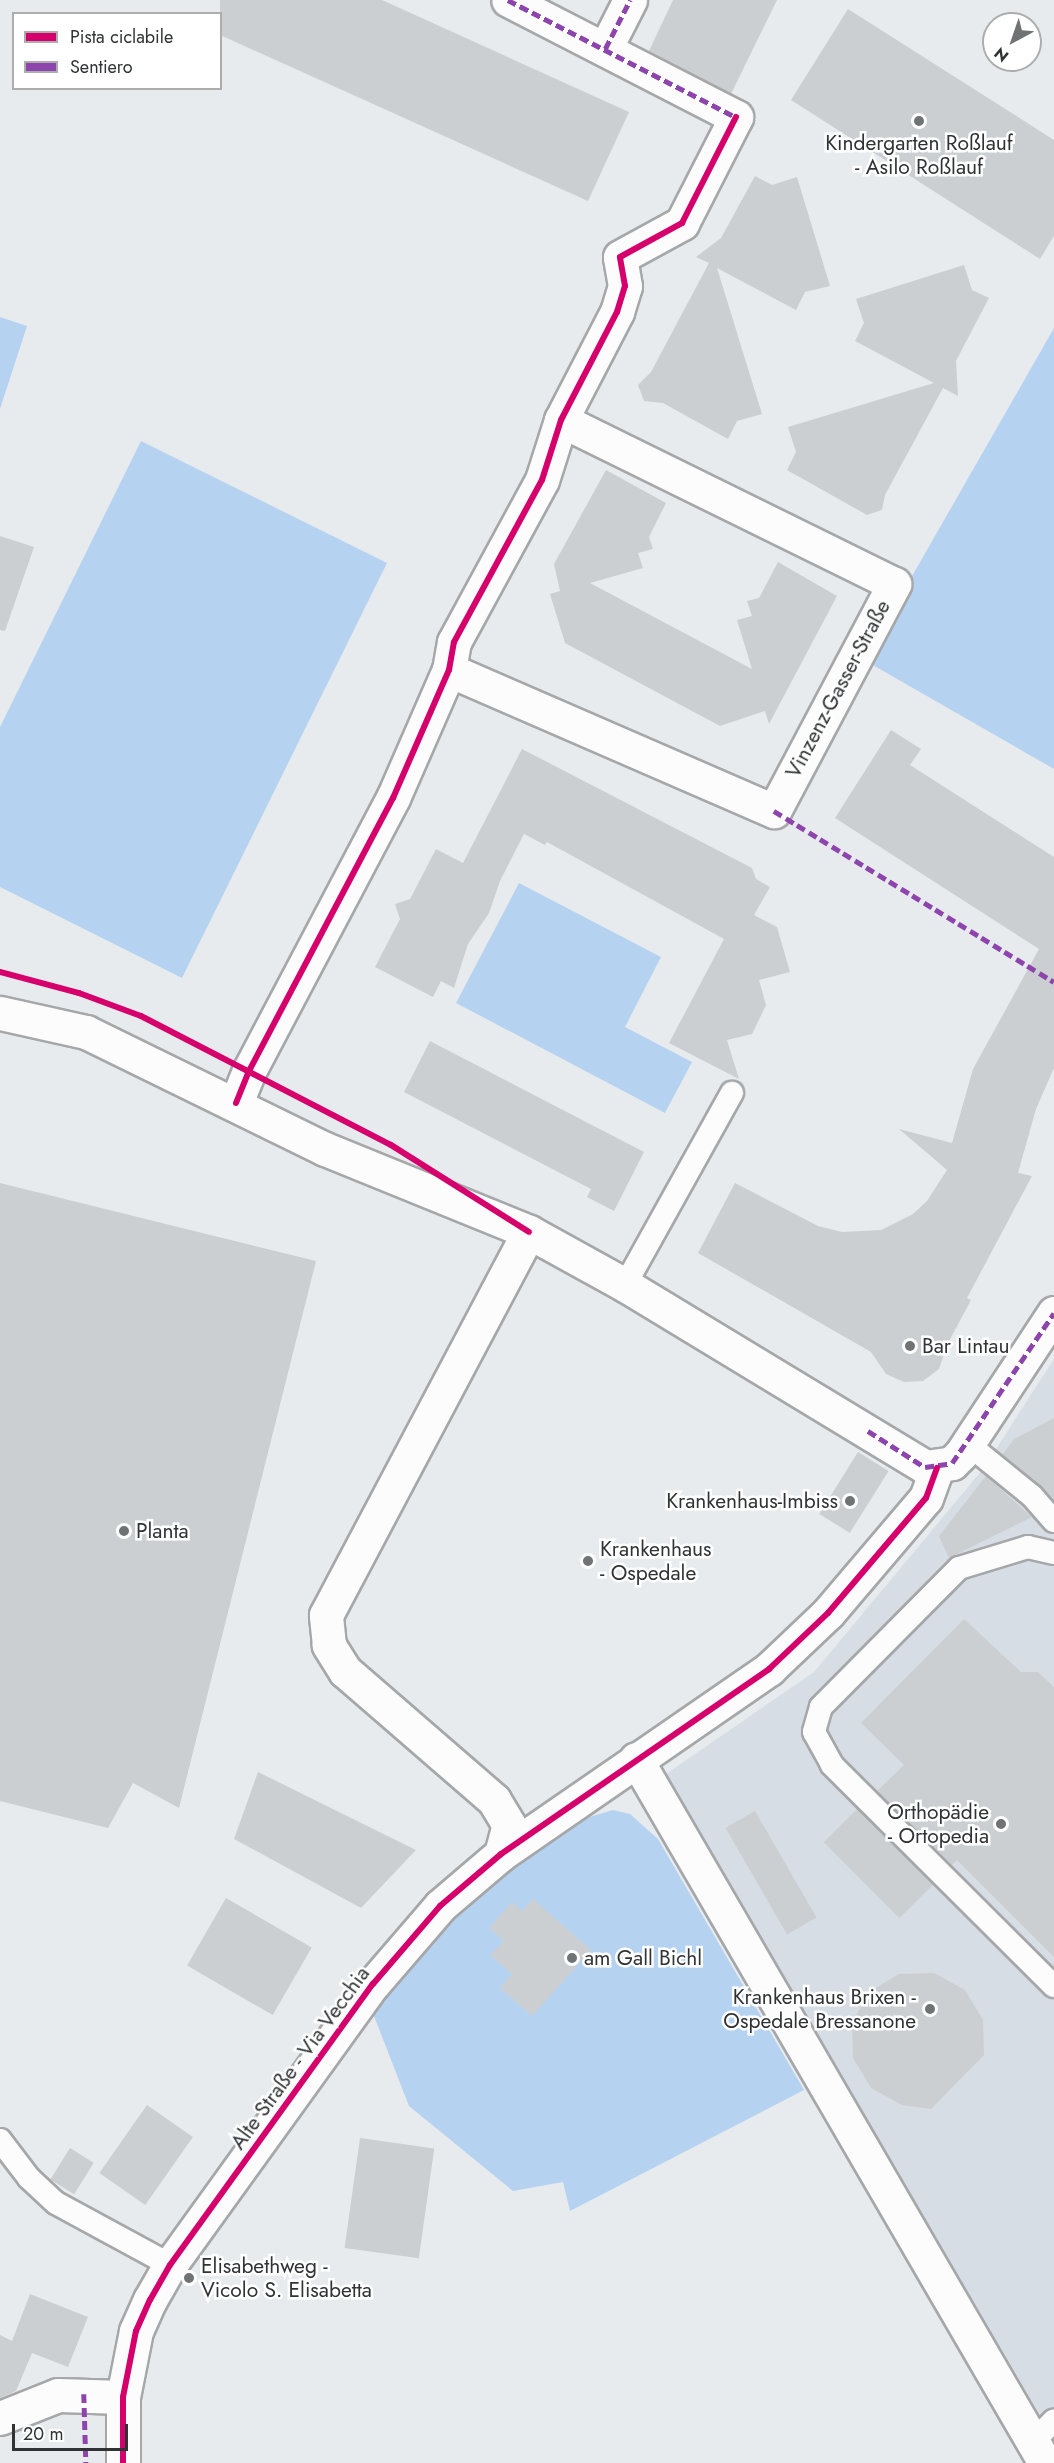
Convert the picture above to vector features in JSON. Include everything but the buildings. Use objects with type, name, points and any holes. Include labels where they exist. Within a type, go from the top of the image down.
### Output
[{"type":"street","points":[[236,1103],[249,1071],[393,798],[449,670],[454,642],[542,480],[561,420],[617,312],[625,286],[620,257],[682,223],[736,117],[508,0]]},
{"type":"street","points":[[605,49],[630,0]]},
{"type":"street","name":"Vinzenz-Gasser-Straße","points":[[449,670],[774,811],[894,584],[561,420]]},
{"type":"street","points":[[0,1013],[86,1032],[236,1103],[324,1149],[529,1232],[625,1285],[925,1467],[937,1468],[951,1463],[968,1444],[1054,1313]]},
{"type":"street","points":[[501,1854],[509,1825],[494,1800],[345,1671],[328,1645],[326,1615],[529,1232]]},
{"type":"street","name":"Alte Straße - Via Vecchia","points":[[123,2463],[123,2397],[136,2331],[170,2265],[373,1984],[440,1906],[501,1854],[769,1669],[828,1613],[926,1498],[937,1468]]},
{"type":"street","points":[[636,1759],[1046,2441]]},
{"type":"street","points":[[0,2418],[58,2395],[123,2397]]},
{"type":"lane","points":[[625,1285],[732,1093]]},
{"type":"lane","points":[[968,1444],[1023,1489],[1054,1521]]},
{"type":"lane","points":[[1054,1553],[1028,1547],[958,1568],[820,1707],[814,1732],[832,1765],[1054,1986]]},
{"type":"lane","points":[[0,2140],[29,2178],[56,2203],[170,2265]]},
{"type":"shaded area","points":[[0,317],[27,326],[0,409]]},
{"type":"shaded area","points":[[1054,328],[1054,769],[864,660]]},
{"type":"shaded area","points":[[141,441],[387,563],[182,978],[0,887],[0,727]]},
{"type":"shaded area","points":[[519,883],[661,957],[625,1027],[692,1062],[665,1113],[456,1003]]},
{"type":"shaded area","name":"Krankenhaus Brixen - Ospedale Bressanone","points":[[1054,1359],[1054,2439],[666,1774],[814,1672],[983,1469]]},
{"type":"shaded area","name":"am Gall Bichl","points":[[613,1810],[630,1814],[658,1839],[804,2090],[570,2211],[563,2182],[513,2191],[409,2106],[372,2011],[462,1906],[569,1823]]},
{"type":"marked path","points":[[508,0],[736,117]]},
{"type":"marked path","points":[[605,49],[630,0]]},
{"type":"marked path","points":[[774,811],[1054,982]]},
{"type":"marked path","points":[[868,1431],[925,1467],[952,1463],[1054,1313]]},
{"type":"marked path","points":[[84,2394],[86,2463]]},
{"type":"cycle path","points":[[236,1103],[249,1071],[393,798],[449,670],[454,642],[542,480],[561,420],[617,312],[625,286],[620,257],[682,223],[736,117]]},
{"type":"cycle path","points":[[0,972],[79,993],[141,1016],[391,1145],[529,1232]]},
{"type":"cycle path","points":[[123,2463],[123,2397],[136,2331],[150,2300],[170,2265],[373,1984],[440,1906],[501,1854],[769,1669],[828,1613],[926,1498],[937,1468]]},
{"type":"place","name":"Kindergarten Roßlauf - Asilo Roßlauf","points":[[919,121]]},
{"type":"place","name":"Bar Lintau","points":[[910,1346]]},
{"type":"place","name":"Krankenhaus-Imbiss","points":[[850,1501]]},
{"type":"place","name":"Planta","points":[[124,1531]]},
{"type":"place","name":"Krankenhaus - Ospedale","points":[[588,1561]]},
{"type":"place","name":"Orthopädie - Ortopedia","points":[[1001,1824]]},
{"type":"place","name":"am Gall Bichl","points":[[572,1958]]},
{"type":"place","name":"Krankenhaus Brixen - Ospedale Bressanone","points":[[930,2009]]},
{"type":"place","name":"Elisabethweg - Vicolo S. Elisabetta","points":[[189,2278]]}]
